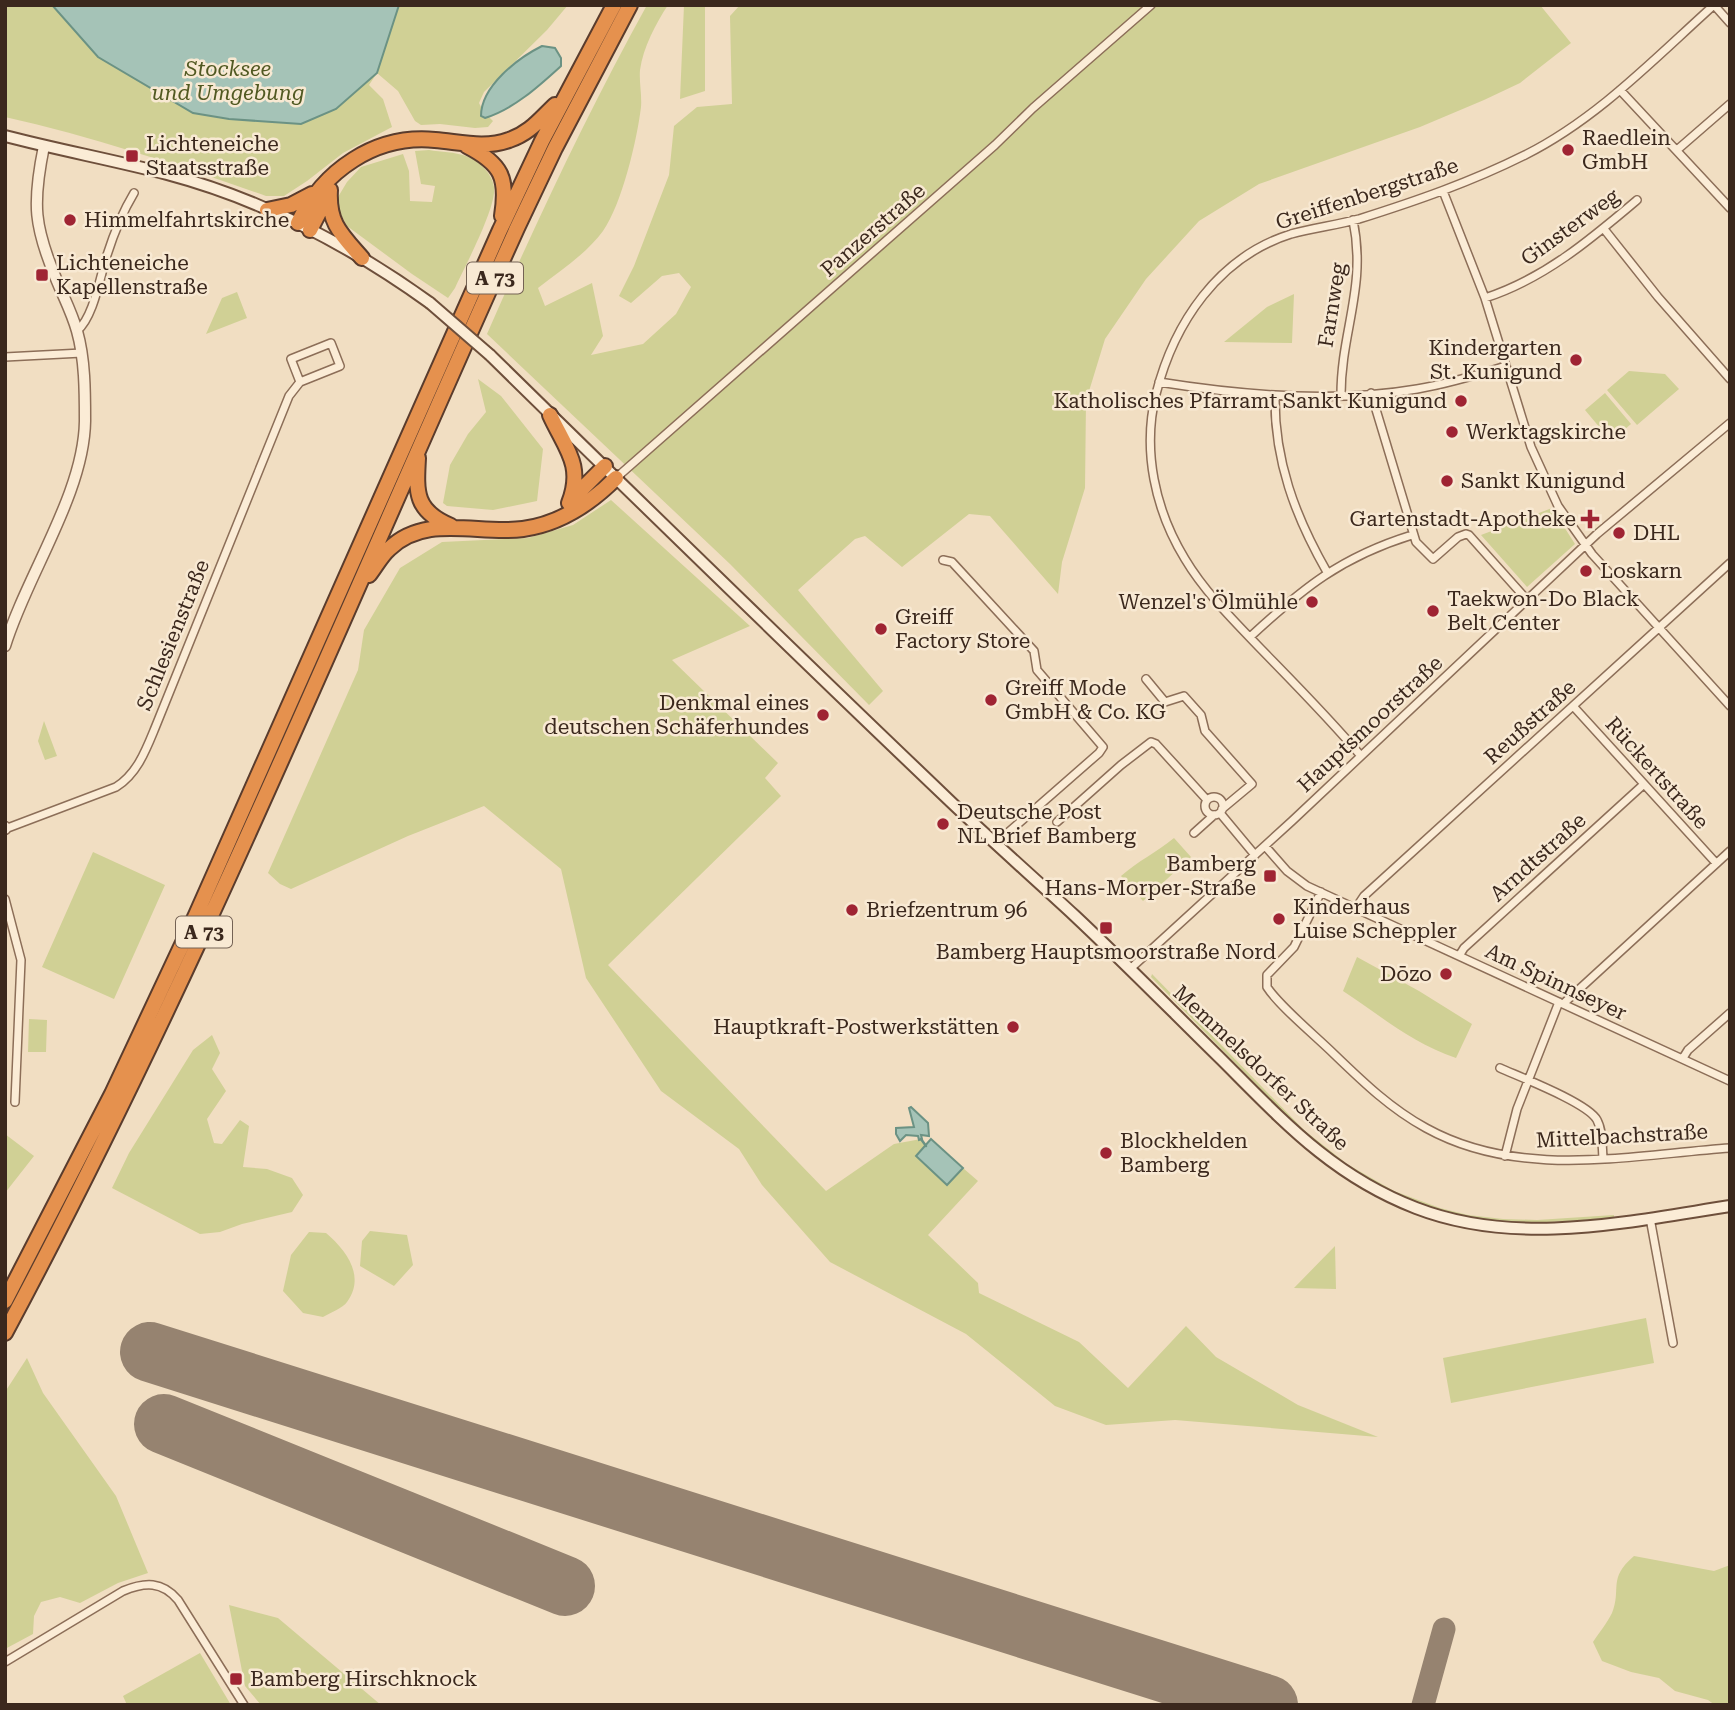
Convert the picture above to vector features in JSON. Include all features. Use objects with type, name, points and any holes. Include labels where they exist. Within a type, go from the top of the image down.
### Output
[{"type":"highway","name":"A 73","points":[[5,1301],[111,1094],[196,915],[500,230],[568,91],[614,5]]},
{"type":"highway","name":"A 73","points":[[5,1333],[149,1049],[262,805],[419,446],[555,148],[630,5]]},
{"type":"highway","points":[[304,227],[323,191],[335,175],[359,156],[414,139],[496,144],[528,132],[568,91]]},
{"type":"highway","points":[[462,144],[488,159],[502,178],[505,200],[500,230]]},
{"type":"highway","points":[[267,210],[291,205],[323,191]]},
{"type":"highway","points":[[323,191],[333,222],[362,258]]},
{"type":"highway","points":[[550,415],[569,449],[574,465],[576,480],[569,503]]},
{"type":"highway","points":[[419,446],[416,481],[421,504],[433,517],[453,526]]},
{"type":"highway","points":[[554,521],[605,466]]},
{"type":"highway","points":[[356,593],[388,549],[415,533],[453,526],[509,530],[554,521],[590,500],[616,478]]},
{"type":"main road","name":"Memmelsdorfer Straße","points":[[5,136],[169,174],[230,194],[304,227],[362,258],[430,303],[490,355],[862,717],[1130,969],[1308,1144],[1348,1174],[1392,1198],[1451,1219],[1507,1228],[1564,1228],[1730,1206]]},
{"type":"street","name":"Panzerstraße","points":[[616,478],[1151,5]]},
{"type":"street","points":[[1714,5],[1730,23]]},
{"type":"street","name":"Greiffenbergstraße","points":[[1362,756],[1250,637],[1195,573],[1167,524],[1157,490],[1150,450],[1150,428],[1159,382],[1182,325],[1202,296],[1236,263],[1272,242],[1443,191],[1541,146],[1590,115],[1714,5]]},
{"type":"street","points":[[1620,90],[1730,208]]},
{"type":"street","points":[[1677,150],[1730,104]]},
{"type":"street","points":[[5,646],[72,485],[79,463],[85,421],[82,353],[77,331],[41,241],[36,212],[39,169],[44,146]]},
{"type":"street","points":[[1443,191],[1485,298],[1528,438],[1558,506],[1585,545],[1730,705]]},
{"type":"street","points":[[77,331],[88,320],[122,214],[134,193]]},
{"type":"street","name":"Ginsterweg","points":[[1485,298],[1536,275],[1604,229],[1637,200]]},
{"type":"street","name":"Farnweg","points":[[1341,395],[1342,359],[1358,270],[1353,220]]},
{"type":"street","points":[[1604,229],[1658,298],[1730,379]]},
{"type":"street","points":[[331,343],[340,366],[300,382],[290,359],[331,343]]},
{"type":"street","points":[[5,358],[82,353]]},
{"type":"street","points":[[1159,382],[1237,393],[1341,395],[1415,390],[1506,366]]},
{"type":"street","name":"Schlesienstraße","points":[[5,828],[116,786],[125,781],[139,764],[281,413],[300,382]]},
{"type":"street","points":[[1371,393],[1416,542],[1433,559],[1458,537],[1465,534],[1469,536],[1528,601]]},
{"type":"street","points":[[1275,395],[1275,425],[1283,472],[1295,510],[1327,572]]},
{"type":"street","name":"Hauptsmoorstraße","points":[[1130,969],[1362,756],[1585,545],[1730,423]]},
{"type":"street","points":[[1250,637],[1295,595],[1327,572],[1371,549],[1412,535]]},
{"type":"street","points":[[943,560],[952,562],[1034,651],[1037,670],[1102,747],[996,843]]},
{"type":"street","name":"Reußstraße","points":[[1356,908],[1364,895],[1730,563]]},
{"type":"street","points":[[1146,679],[1165,702],[1184,696],[1201,715],[1205,731],[1252,784],[1194,833]]},
{"type":"street","name":"Rückertstraße","points":[[1573,706],[1716,863]]},
{"type":"street","points":[[1057,822],[1151,742],[1156,744],[1207,800]]},
{"type":"street","name":"Arndtstraße","points":[[1459,956],[1464,948],[1643,785]]},
{"type":"street","points":[[1207,800],[1217,797],[1222,803],[1218,812]]},
{"type":"street","points":[[1207,800],[1207,812],[1218,812],[1255,855]]},
{"type":"street","name":"Am Spinnseyer","points":[[1265,846],[1295,877],[1321,892],[1730,1081]]},
{"type":"street","points":[[1505,1156],[1527,1080],[1561,1003],[1730,851]]},
{"type":"street","name":"Mittelbachstraße","points":[[1321,892],[1294,947],[1267,975],[1266,983],[1270,991],[1355,1074],[1389,1104],[1429,1129],[1505,1156],[1550,1161],[1730,1147]]},
{"type":"street","points":[[5,899],[21,960],[15,1102]]},
{"type":"street","points":[[1683,1058],[1688,1050],[1730,1013]]},
{"type":"street","points":[[1500,1068],[1593,1114],[1600,1126],[1603,1158]]},
{"type":"street","points":[[1650,1218],[1673,1343]]},
{"type":"street","points":[[5,1662],[123,1591],[138,1584],[154,1584],[167,1589],[178,1600],[244,1705]]},
{"type":"green space","name":"Stocksee und Umgebung","points":[[5,5],[568,5],[547,30],[484,92],[479,103],[493,121],[488,127],[421,125],[415,121],[398,91],[377,73],[369,85],[383,99],[392,127],[343,153],[284,196],[266,196],[137,153],[5,117]]},
{"type":"green space","points":[[647,5],[668,5],[644,53],[640,75],[639,121],[628,171],[616,205],[603,231],[589,247],[538,288],[545,306],[592,283],[603,336],[591,355],[643,344],[676,314],[691,287],[679,273],[662,276],[631,303],[619,296],[634,266],[669,175],[674,126],[697,107],[732,104],[730,16],[740,5],[1540,5],[1571,43],[1520,83],[1420,127],[1259,184],[1199,221],[1146,279],[1105,339],[1086,401],[1085,488],[1062,562],[1058,594],[990,516],[969,514],[902,567],[865,536],[855,539],[798,590],[883,691],[869,705],[730,564],[487,334],[563,168]]},
{"type":"green space","points":[[684,5],[705,5],[705,91],[680,99]]},
{"type":"green space","points":[[429,150],[471,158],[488,172],[494,187],[494,196],[485,222],[448,298],[347,226],[339,211],[338,197],[361,167],[403,154],[409,171],[410,201],[432,202],[435,186],[421,184],[415,151]]},
{"type":"green space","points":[[237,292],[247,318],[206,334],[222,298]]},
{"type":"green space","points":[[1294,294],[1292,343],[1224,342],[1267,307]]},
{"type":"green space","points":[[1629,371],[1665,374],[1679,389],[1637,425],[1607,390]]},
{"type":"green space","points":[[478,379],[501,396],[543,449],[537,501],[493,510],[447,506],[443,503],[450,465],[468,434],[486,412]]},
{"type":"green space","points":[[1605,393],[1631,424],[1611,441],[1585,410]]},
{"type":"green space","points":[[611,500],[750,626],[672,660],[778,763],[765,778],[781,796],[608,965],[826,1191],[894,1144],[921,1139],[926,1146],[916,1156],[947,1184],[963,1168],[978,1181],[928,1235],[978,1283],[979,1293],[1079,1342],[1128,1388],[1186,1326],[1216,1357],[1298,1405],[1378,1437],[1175,1420],[1106,1425],[1055,1406],[966,1334],[830,1262],[762,1185],[739,1149],[661,1091],[586,978],[561,869],[484,806],[408,836],[291,889],[280,884],[268,873],[358,670],[364,630],[400,568],[442,542],[528,538],[573,525]]},
{"type":"green space","points":[[1552,508],[1575,544],[1527,587],[1481,535]]},
{"type":"green space","points":[[44,721],[57,756],[45,760],[38,741]]},
{"type":"green space","points":[[1174,838],[1191,857],[1143,901],[1121,876]]},
{"type":"green space","points":[[93,852],[165,885],[114,999],[42,967]]},
{"type":"green space","points":[[1357,957],[1472,1024],[1456,1058],[1411,1037],[1343,991]]},
{"type":"green space","points":[[1152,974],[1304,1130],[1347,1164],[1394,1191],[1468,1215],[1537,1220],[1614,1217],[1524,1222],[1484,1219],[1446,1212],[1409,1199],[1373,1182],[1337,1159],[1300,1129],[1151,977]]},
{"type":"green space","points":[[29,1019],[47,1020],[46,1052],[28,1052]]},
{"type":"green space","points":[[212,1035],[220,1053],[212,1069],[226,1091],[207,1119],[214,1143],[222,1144],[240,1120],[249,1126],[243,1167],[267,1169],[292,1178],[303,1195],[292,1212],[220,1232],[200,1234],[112,1188],[129,1153],[193,1050]]},
{"type":"green space","points":[[5,1134],[34,1156],[5,1193]]},
{"type":"green space","points":[[370,1231],[407,1235],[413,1265],[394,1286],[360,1266],[362,1241]]},
{"type":"green space","points":[[309,1232],[326,1233],[346,1255],[354,1273],[355,1283],[347,1302],[323,1317],[303,1313],[283,1291],[291,1255]]},
{"type":"green space","points":[[1335,1246],[1336,1289],[1294,1288]]},
{"type":"green space","points":[[1646,1318],[1654,1363],[1451,1403],[1443,1358]]},
{"type":"green space","points":[[27,1358],[43,1393],[116,1496],[148,1573],[118,1583],[80,1603],[60,1597],[41,1602],[34,1616],[33,1634],[5,1649],[5,1392]]},
{"type":"green space","points":[[1634,1556],[1714,1571],[1730,1565],[1730,1705],[1715,1705],[1708,1700],[1675,1691],[1659,1678],[1631,1672],[1602,1661],[1593,1642],[1612,1613],[1621,1571]]},
{"type":"green space","points":[[229,1605],[278,1618],[381,1705],[261,1705],[245,1686]]},
{"type":"green space","points":[[200,1653],[231,1705],[127,1705],[123,1696]]},
{"type":"shaded area","name":"Stocksee und Umgebung","points":[[52,5],[399,5],[377,73],[336,109],[301,124],[229,119],[193,113],[98,57]]},
{"type":"shaded area","points":[[542,46],[555,48],[561,58],[561,66],[516,103],[496,114],[485,118],[481,116],[487,94],[502,74]]},
{"type":"shaded area","points":[[909,1108],[928,1123],[929,1136],[921,1135],[922,1139],[919,1140],[918,1136],[906,1135],[900,1141],[896,1128],[914,1127]]},
{"type":"shaded area","points":[[931,1139],[963,1168],[947,1185],[916,1156]]},
{"type":"waterway","points":[[921,1139],[926,1146]]},
{"type":"taxiway","points":[[1423,1705],[1444,1629]]},
{"type":"runway","points":[[150,1352],[1268,1705]]},
{"type":"runway","points":[[164,1424],[565,1586]]},
{"type":"place","name":"Raedlein GmbH","points":[[1568,150]]},
{"type":"place","name":"Lichteneiche Staatsstraße","points":[[132,156]]},
{"type":"place","name":"Himmelfahrtskirche","points":[[70,220]]},
{"type":"place","name":"Lichteneiche Kapellenstraße","points":[[42,275]]},
{"type":"place","name":"Kindergarten St. Kunigund","points":[[1576,360]]},
{"type":"place","name":"Katholisches Pfarramt Sankt Kunigund","points":[[1461,401]]},
{"type":"place","name":"Werktagskirche","points":[[1452,432]]},
{"type":"place","name":"Sankt Kunigund","points":[[1447,481]]},
{"type":"place","name":"Gartenstadt-Apotheke","points":[[1590,519]]},
{"type":"place","name":"DHL","points":[[1619,533]]},
{"type":"place","name":"Loskarn","points":[[1586,571]]},
{"type":"place","name":"Wenzel's Ölmühle","points":[[1312,602]]},
{"type":"place","name":"Taekwon-Do Black Belt Center","points":[[1433,611]]},
{"type":"place","name":"Greiff Factory Store","points":[[881,629]]},
{"type":"place","name":"Greiff Mode GmbH & Co. KG","points":[[991,700]]},
{"type":"place","name":"Denkmal eines deutschen Schäferhundes","points":[[823,715]]},
{"type":"place","name":"Deutsche Post NL Brief Bamberg","points":[[943,824]]},
{"type":"place","name":"Bamberg Hans-Morper-Straße","points":[[1270,876]]},
{"type":"place","name":"Briefzentrum 96","points":[[852,910]]},
{"type":"place","name":"Kinderhaus Luise Scheppler","points":[[1279,919]]},
{"type":"place","name":"Bamberg Hauptsmoorstraße Nord","points":[[1106,928]]},
{"type":"place","name":"Dōzo","points":[[1446,974]]},
{"type":"place","name":"Hauptkraft-Postwerkstätten","points":[[1013,1027]]},
{"type":"place","name":"Blockhelden Bamberg","points":[[1106,1153]]},
{"type":"place","name":"Bamberg Hirschknock","points":[[236,1679]]}]
